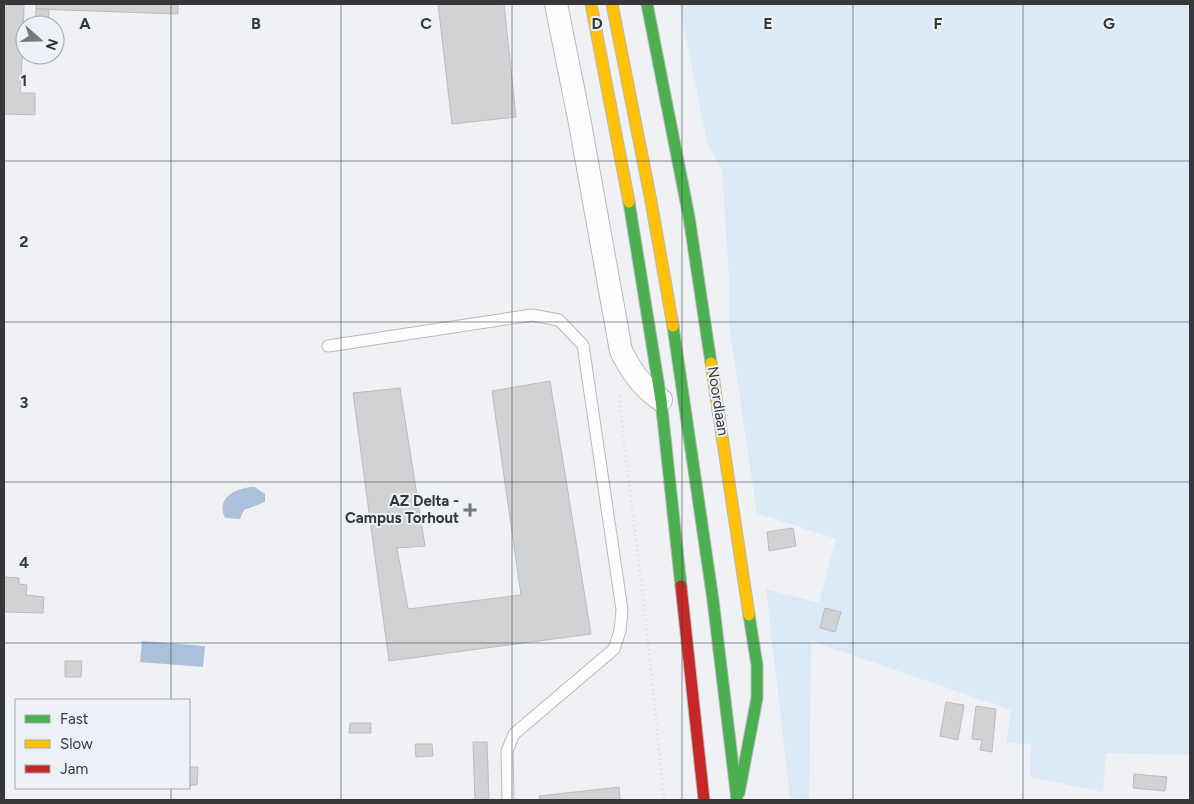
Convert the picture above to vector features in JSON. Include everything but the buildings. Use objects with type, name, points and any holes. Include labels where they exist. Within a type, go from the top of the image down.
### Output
[{"type":"main road","points":[[591,4],[634,228],[661,400],[704,800]]},
{"type":"main road","name":"Noordlaan","points":[[612,4],[654,220],[683,399],[720,645],[737,800]]},
{"type":"main road","name":"Noordlaan","points":[[647,4],[690,226],[757,665],[759,683],[755,720],[737,800]]},
{"type":"street","points":[[556,4],[579,118],[621,351],[633,374],[650,393],[661,400]]},
{"type":"lane","points":[[328,346],[532,315],[558,320],[583,345],[622,610],[620,631],[614,649],[514,734],[507,751],[508,800]]},
{"type":"path","points":[[621,351],[616,378],[649,650],[664,800]]},
{"type":"shaded area","points":[[679,4],[1190,4],[1190,755],[1106,753],[1103,792],[1030,777],[1031,744],[1006,743],[1011,710],[811,641],[809,799],[790,797],[766,589],[819,603],[836,539],[757,513],[729,324],[729,277],[722,169],[708,146]]},
{"type":"water","points":[[255,487],[265,494],[265,502],[244,510],[240,519],[225,518],[223,504],[226,499],[235,491]]},
{"type":"water","points":[[142,641],[205,646],[203,667],[140,662]]},
{"type":"traffic: fast","points":[[647,4],[689,217],[711,363]]},
{"type":"traffic: fast","points":[[629,202],[661,400],[681,586]]},
{"type":"traffic: fast","points":[[673,326],[713,600],[737,800]]},
{"type":"traffic: fast","points":[[739,793],[757,698],[757,665],[749,615]]},
{"type":"traffic: slow","points":[[591,4],[629,202]]},
{"type":"traffic: slow","points":[[612,4],[651,201],[673,326]]},
{"type":"traffic: slow","points":[[711,363],[749,615]]},
{"type":"traffic: jam","points":[[681,586],[704,800]]},
{"type":"place","name":"AZ Delta - Campus Torhout","points":[[470,510]]}]
